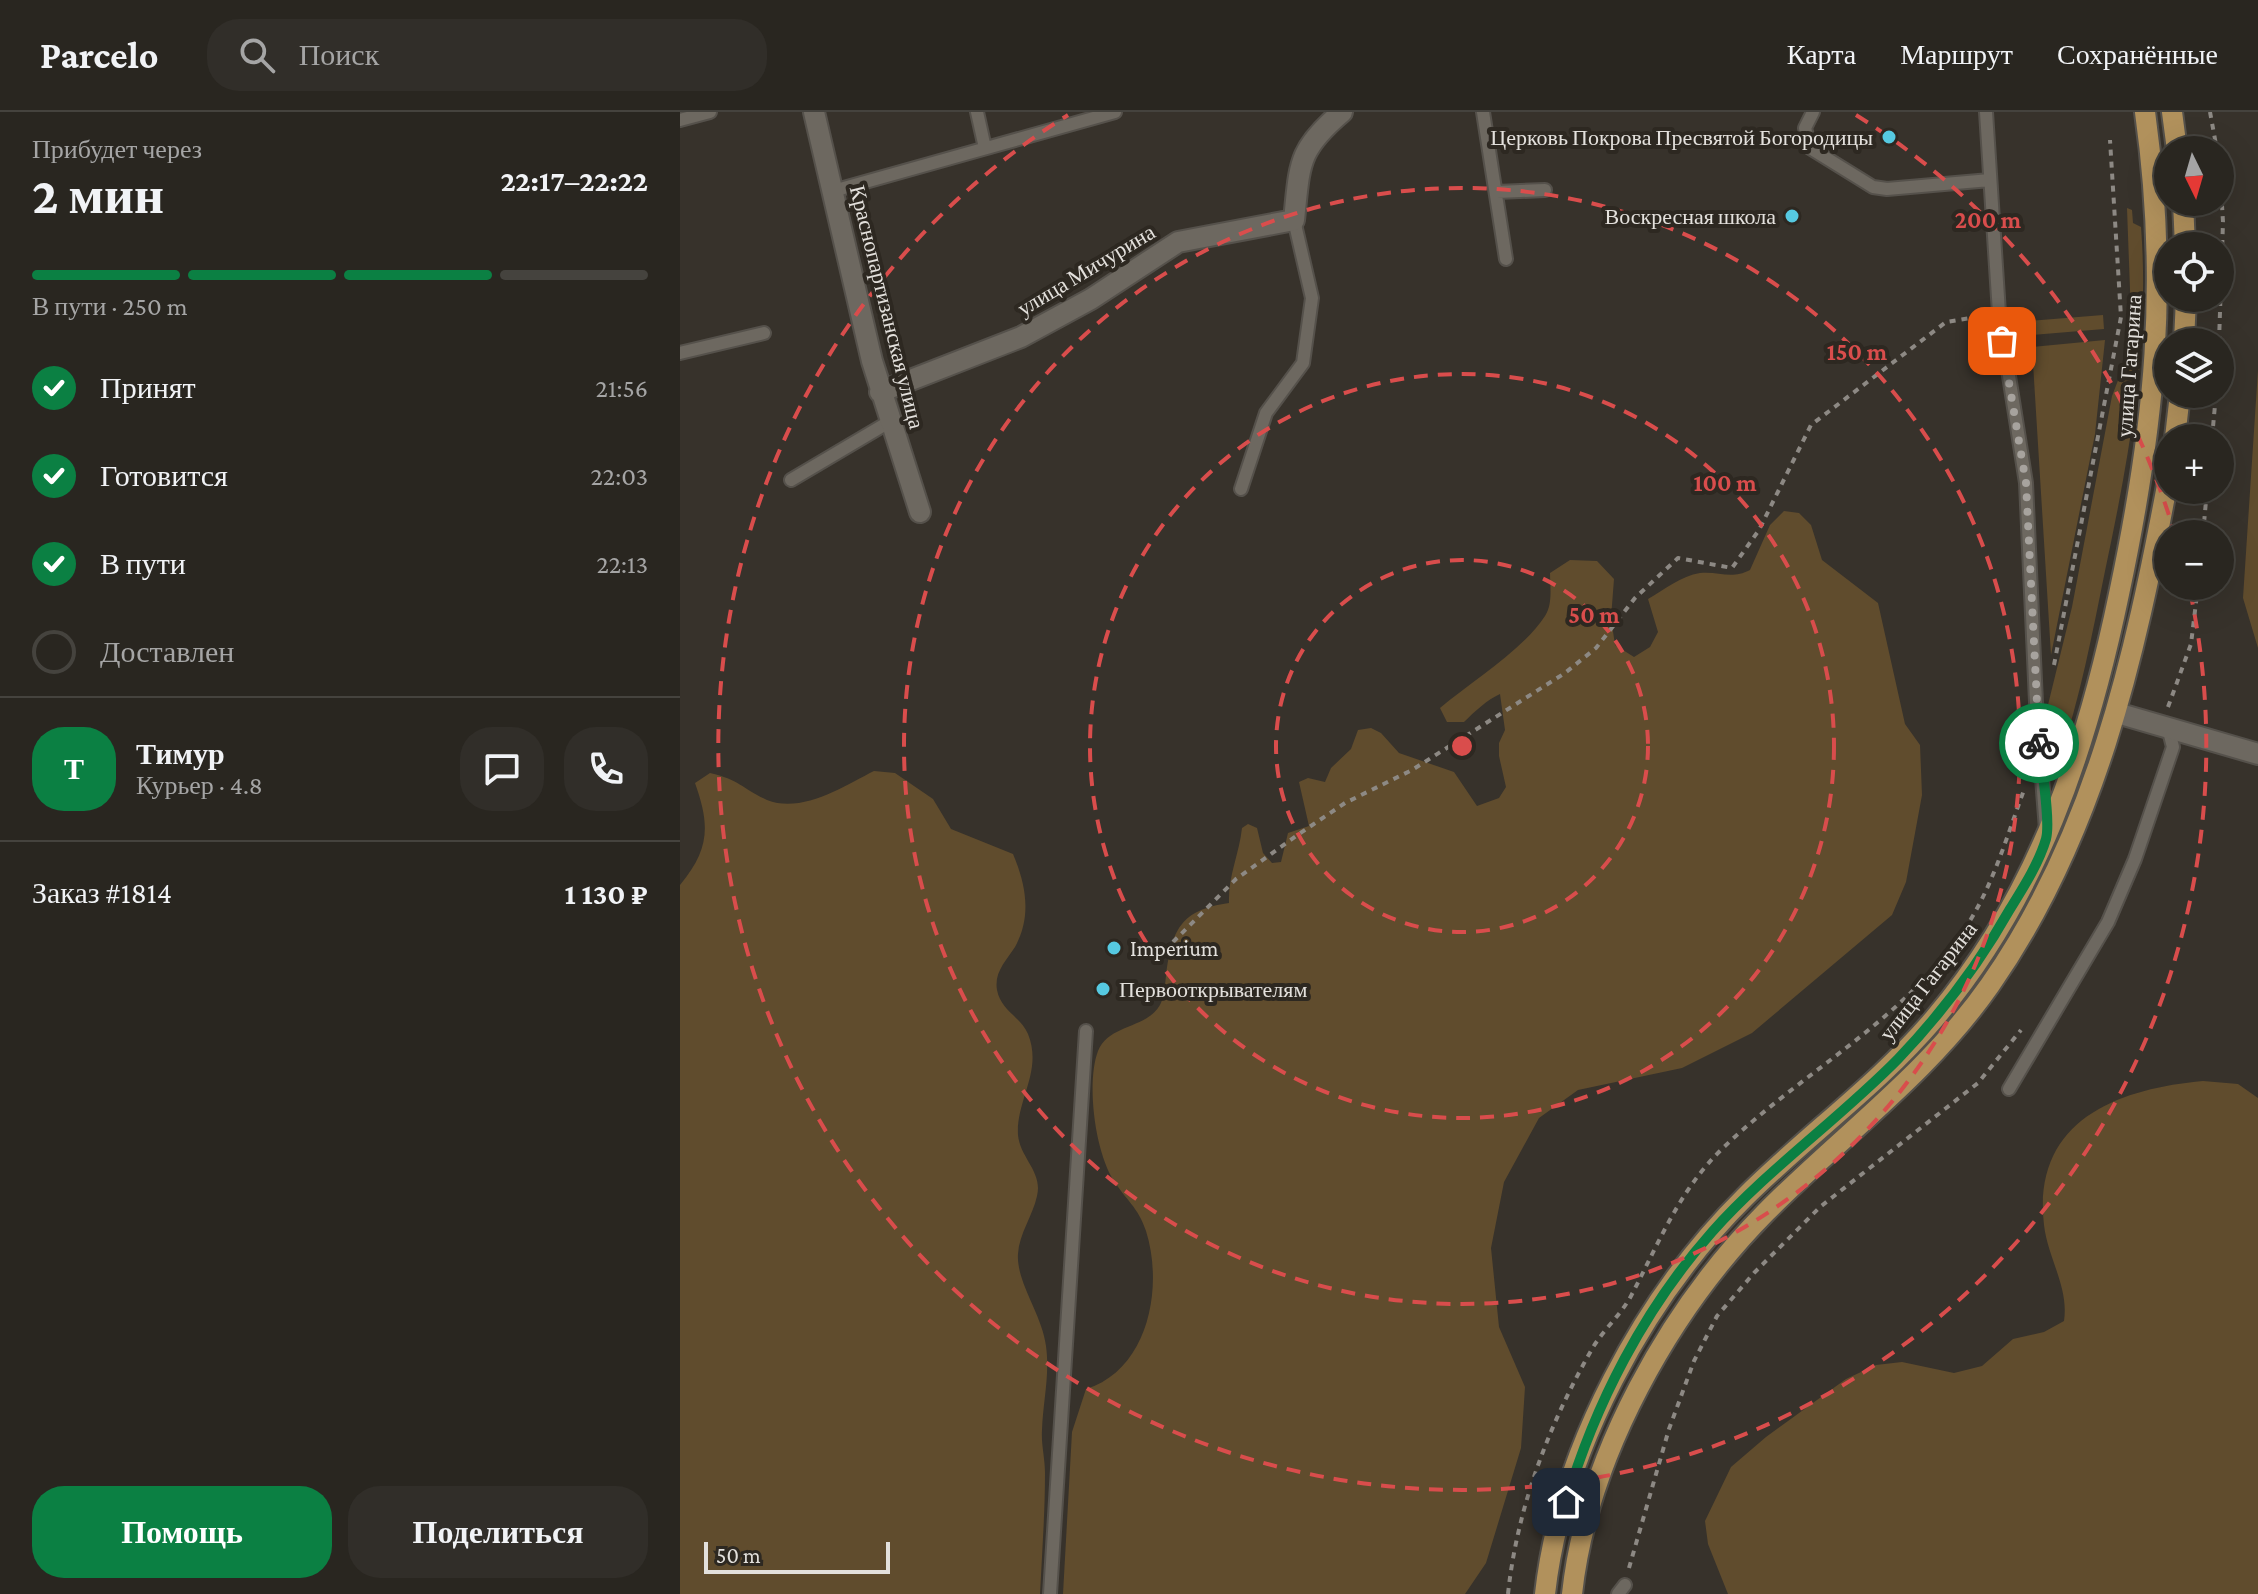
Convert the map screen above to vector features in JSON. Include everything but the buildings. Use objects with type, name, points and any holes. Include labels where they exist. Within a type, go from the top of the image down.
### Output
[{"type":"main road","name":"улица Гагарина","points":[[1545,1594],[1559,1523],[1578,1460],[1613,1383],[1664,1293],[1743,1198],[1896,1061],[1935,1018],[1992,941],[2047,837],[2072,775],[2093,706],[2131,535],[2151,418],[2160,264],[2145,112]]},
{"type":"main road","points":[[2172,112],[2175,136]]},
{"type":"main road","points":[[1572,1594],[1585,1526],[1605,1466],[1638,1392],[1679,1318],[1742,1237],[1913,1077],[1988,989],[2054,879],[2094,784],[2117,713],[2163,504]]},
{"type":"street","name":"Краснопартизанская улица","points":[[814,112],[880,392],[920,512]]},
{"type":"street","points":[[1294,220],[1303,155],[1309,143],[1342,112]]},
{"type":"street","name":"улица Мичурина","points":[[880,392],[1021,337],[1091,299],[1178,242],[1294,220]]},
{"type":"street","points":[[2117,713],[2258,754]]},
{"type":"lane","points":[[680,120],[710,112]]},
{"type":"lane","points":[[977,112],[985,148]]},
{"type":"lane","points":[[833,191],[1115,112]]},
{"type":"lane","points":[[1483,112],[1506,259]]},
{"type":"lane","points":[[1813,112],[1805,128],[1810,148],[1873,187],[1887,189],[1990,180]]},
{"type":"lane","points":[[1986,112],[1999,313],[2026,483],[2036,702],[2047,837]]},
{"type":"lane","points":[[1497,192],[1545,190]]},
{"type":"lane","points":[[1241,489],[1266,413],[1303,363],[1312,298],[1294,220]]},
{"type":"lane","points":[[680,353],[764,333]]},
{"type":"lane","points":[[791,480],[889,422]]},
{"type":"lane","points":[[2009,1089],[2108,922],[2135,859],[2173,747],[2165,726]]},
{"type":"lane","points":[[1050,1594],[1086,1031]]},
{"type":"path","points":[[2210,112],[2214,136]]},
{"type":"path","points":[[2052,673],[2121,317],[2110,140]]},
{"type":"path","points":[[2219,328],[2223,216]]},
{"type":"path","points":[[1156,959],[1236,879],[1296,836],[1345,803],[1412,770],[1565,673],[1596,648],[1635,598],[1678,558],[1732,568],[1759,530],[1811,425],[1946,322],[1999,313]]},
{"type":"path","points":[[2165,726],[2191,644],[2196,600]]},
{"type":"path","points":[[1508,1594],[1520,1524],[1556,1420],[1593,1346],[1616,1321],[1631,1297],[1686,1191],[1724,1146],[1906,1000],[1935,969],[1972,917],[1984,894],[2024,790]]},
{"type":"path","points":[[1621,1590],[1669,1429],[1694,1361],[1717,1316],[1754,1273],[1820,1207],[1978,1083],[2025,1025]]},
{"type":"shaded area","points":[[2127,208],[2132,210],[2133,223],[2141,227],[2143,271],[2143,314],[2135,400],[2122,486],[2085,667],[2059,760],[2052,763],[2046,713],[2072,607],[2112,396],[2132,344]]},
{"type":"shaded area","points":[[2103,315],[2104,329],[2031,335],[2030,321]]},
{"type":"shaded area","points":[[2105,340],[2095,434],[2051,655],[2032,347]]},
{"type":"shaded area","points":[[2258,370],[2258,648],[2243,598]]},
{"type":"shaded area","points":[[1784,511],[1799,513],[1811,525],[1822,560],[1878,603],[1905,724],[1920,745],[1922,795],[1906,882],[1892,915],[1752,1033],[1682,1068],[1578,1090],[1539,1118],[1504,1182],[1491,1248],[1499,1327],[1525,1387],[1521,1448],[1486,1563],[1465,1594],[1063,1594],[1072,1432],[1086,1389],[1107,1379],[1124,1364],[1137,1346],[1146,1324],[1153,1277],[1151,1253],[1143,1223],[1107,1168],[1097,1136],[1093,1099],[1094,1065],[1103,1042],[1146,1019],[1160,1005],[1171,946],[1181,925],[1199,911],[1229,903],[1242,828],[1248,824],[1257,828],[1263,853],[1272,863],[1281,862],[1288,833],[1309,826],[1299,782],[1308,778],[1325,782],[1331,768],[1351,749],[1358,730],[1371,728],[1381,733],[1399,753],[1454,772],[1477,806],[1499,798],[1506,787],[1499,756],[1499,743],[1505,730],[1500,694],[1464,722],[1447,722],[1440,708],[1511,653],[1535,629],[1549,606],[1550,573],[1570,560],[1597,561],[1614,579],[1611,618],[1615,645],[1634,657],[1650,647],[1658,632],[1648,599],[1673,583],[1700,573],[1737,574],[1750,570],[1770,525]]},
{"type":"shaded area","points":[[874,771],[895,773],[933,799],[951,829],[1013,854],[1024,889],[1024,924],[1015,947],[999,972],[997,990],[1003,1003],[1025,1028],[1032,1048],[1031,1073],[1018,1122],[1018,1135],[1038,1187],[1021,1239],[1018,1265],[1044,1334],[1047,1357],[1042,1435],[1045,1488],[1040,1594],[680,1594],[680,885],[697,860],[704,836],[703,812],[695,783],[710,773],[735,782],[767,800],[794,803],[822,796]]},
{"type":"shaded area","points":[[2203,1081],[2238,1084],[2258,1098],[2258,1594],[1728,1594],[1708,1544],[1705,1521],[1731,1467],[1766,1437],[1846,1379],[1876,1365],[1902,1362],[1954,1373],[1982,1366],[2013,1339],[2044,1332],[2064,1321],[2064,1296],[2044,1225],[2044,1189],[2052,1160],[2066,1136],[2086,1117],[2111,1103],[2140,1092]]},
{"type":"way so far","points":[[2002,341],[2021,437],[2026,483],[2039,743]]},
{"type":"place","name":"Церковь Покрова Пресвятой Богородицы","points":[[1889,137]]},
{"type":"place","name":"Воскресная школа","points":[[1792,216]]},
{"type":"place","name":"Imperium","points":[[1114,948]]},
{"type":"place","name":"Первооткрывателям","points":[[1103,989]]},
{"type":"route","points":[[1566,1502],[1578,1460],[1613,1383],[1640,1331],[1689,1259],[1743,1198],[1896,1061],[1935,1018],[1992,941],[2047,837],[2039,743]]}]
